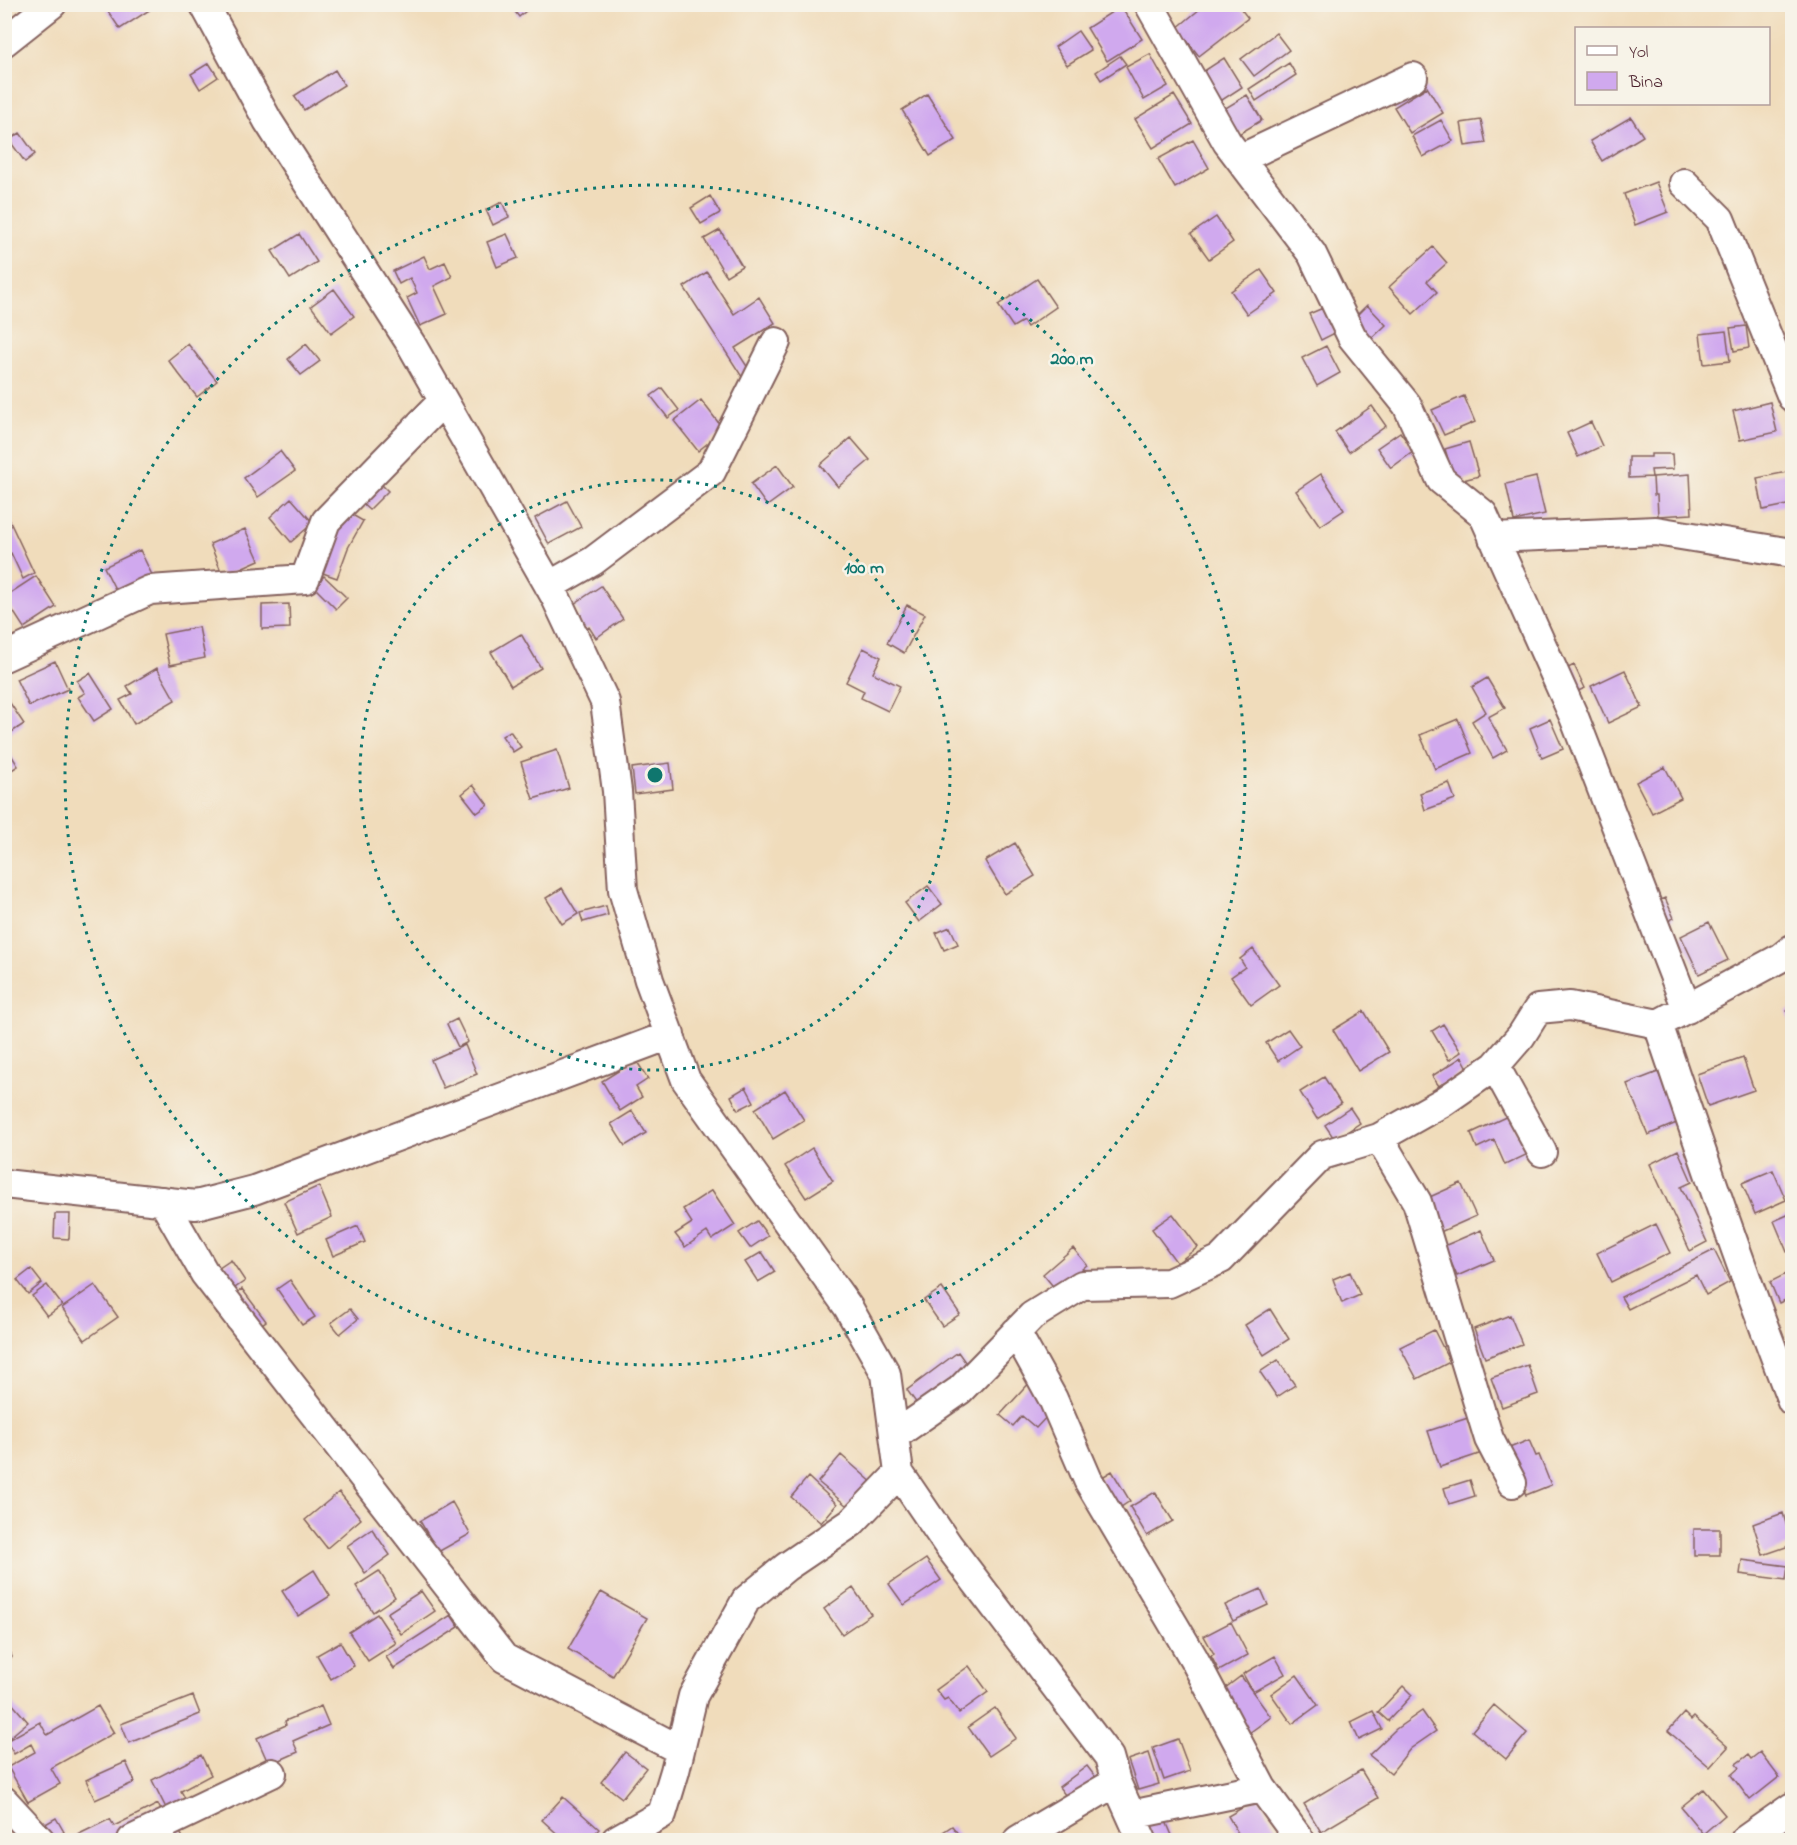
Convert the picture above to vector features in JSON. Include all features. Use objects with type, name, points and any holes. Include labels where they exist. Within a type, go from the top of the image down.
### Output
[{"type":"street","points":[[4,42],[52,4]]},
{"type":"street","points":[[204,4],[268,121],[411,344],[549,586],[605,702],[617,791],[623,890],[649,980],[686,1080],[848,1307],[886,1374],[898,1473],[948,1545],[1109,1757],[1116,1782],[1137,1828],[1262,1788]]},
{"type":"street","points":[[1149,4],[1227,142],[1312,254],[1352,337],[1407,405],[1441,480],[1483,514],[1574,717],[1687,1009]]},
{"type":"street","points":[[1240,159],[1413,77]]},
{"type":"street","points":[[1684,183],[1720,219],[1792,398]]},
{"type":"street","points":[[549,586],[593,561],[711,472],[776,342]]},
{"type":"street","points":[[4,657],[150,590],[305,579],[326,521],[443,400]]},
{"type":"street","points":[[1493,538],[1656,531],[1792,553]]},
{"type":"street","points":[[894,1436],[960,1390],[1032,1316],[1082,1285],[1169,1283],[1221,1259],[1322,1155],[1378,1138],[1443,1102],[1495,1066],[1521,1036],[1539,1009],[1570,1006],[1658,1024],[1782,957],[1792,949]]},
{"type":"street","points":[[1658,1024],[1792,1401]]},
{"type":"street","points":[[4,1184],[196,1205],[255,1190],[670,1035]]},
{"type":"street","points":[[1495,1066],[1542,1152]]},
{"type":"street","points":[[1378,1138],[1417,1202],[1489,1439],[1512,1483]]},
{"type":"street","points":[[163,1201],[205,1274],[504,1658],[680,1750]]},
{"type":"street","points":[[1016,1332],[1053,1399],[1088,1480],[1194,1659],[1262,1788],[1300,1840]]},
{"type":"street","points":[[616,1840],[662,1814],[693,1696],[746,1600],[786,1567],[851,1523],[898,1473]]},
{"type":"street","points":[[132,1840],[272,1773]]},
{"type":"street","points":[[1018,1840],[1116,1782]]},
{"type":"street","points":[[4,1801],[40,1840]]},
{"type":"street","points":[[1751,1839],[1792,1807]]},
{"type":"building","points":[[103,4],[149,4],[151,9],[120,29]]},
{"type":"building","points":[[509,4],[534,4],[519,17]]},
{"type":"building","points":[[1206,4],[1237,4],[1248,18],[1199,56],[1177,28]]},
{"type":"building","points":[[1121,6],[1142,39],[1107,61],[1087,28]]},
{"type":"building","points":[[1078,31],[1091,50],[1067,65],[1055,47]]},
{"type":"building","points":[[1276,33],[1289,50],[1254,76],[1241,59]]},
{"type":"building","points":[[1150,54],[1168,86],[1144,100],[1126,67]]},
{"type":"building","points":[[1120,56],[1126,64],[1101,80],[1096,72]]},
{"type":"building","points":[[1224,58],[1242,87],[1216,104],[1198,75]]},
{"type":"building","points":[[209,63],[218,77],[200,89],[191,74]]},
{"type":"building","points":[[1289,63],[1296,75],[1256,101],[1249,89]]},
{"type":"building","points":[[335,70],[344,85],[304,110],[294,96]]},
{"type":"building","points":[[1427,87],[1443,113],[1410,133],[1394,107]]},
{"type":"building","points":[[927,94],[956,140],[930,156],[902,110]]},
{"type":"building","points":[[1174,95],[1192,124],[1153,148],[1135,119]]},
{"type":"building","points":[[1247,95],[1262,120],[1234,137],[1219,112]]},
{"type":"building","points":[[4,98],[12,114],[4,118]]},
{"type":"building","points":[[1631,117],[1643,136],[1602,161],[1590,141]]},
{"type":"building","points":[[1441,120],[1453,141],[1423,157],[1412,136]]},
{"type":"building","points":[[1481,120],[1486,143],[1465,146],[1461,123]]},
{"type":"building","points":[[20,133],[35,154],[25,162],[9,140]]},
{"type":"building","points":[[1193,140],[1209,168],[1175,188],[1158,159]]},
{"type":"building","points":[[1656,182],[1668,212],[1635,225],[1624,194]]},
{"type":"building","points":[[710,196],[720,213],[701,224],[691,208]]},
{"type":"building","points":[[502,202],[509,217],[493,225],[486,210]]},
{"type":"building","points":[[1216,217],[1233,242],[1209,259],[1191,234]]},
{"type":"building","points":[[720,230],[742,266],[726,276],[704,239]]},
{"type":"building","points":[[299,234],[317,262],[290,279],[272,251]]},
{"type":"building","points":[[507,234],[518,258],[497,267],[487,242]]},
{"type":"building","points":[[1433,247],[1447,263],[1427,281],[1437,292],[1413,314],[1389,287]]},
{"type":"building","points":[[424,256],[430,269],[445,262],[452,277],[434,286],[447,314],[420,326],[407,298],[417,293],[410,278],[399,284],[393,271]]},
{"type":"building","points":[[1261,270],[1277,293],[1247,314],[1231,291]]},
{"type":"building","points":[[707,272],[734,314],[759,297],[775,323],[735,348],[752,374],[744,380],[684,287]]},
{"type":"building","points":[[1037,279],[1056,307],[1027,327],[1023,321],[1013,327],[998,305]]},
{"type":"building","points":[[334,289],[354,316],[331,333],[311,306]]},
{"type":"building","points":[[1367,305],[1386,325],[1366,344],[1347,325]]},
{"type":"building","points":[[1323,308],[1335,333],[1321,340],[1309,314]]},
{"type":"building","points":[[1746,326],[1749,348],[1734,351],[1730,328]]},
{"type":"building","points":[[1726,331],[1730,361],[1704,364],[1700,334]]},
{"type":"building","points":[[188,344],[217,381],[197,397],[168,360]]},
{"type":"building","points":[[306,344],[320,361],[301,375],[288,359]]},
{"type":"building","points":[[1326,346],[1340,373],[1317,386],[1302,358]]},
{"type":"building","points":[[662,388],[679,410],[668,418],[651,396]]},
{"type":"building","points":[[1464,396],[1475,422],[1444,435],[1432,410]]},
{"type":"building","points":[[701,400],[724,430],[698,451],[674,421]]},
{"type":"building","points":[[1770,402],[1777,432],[1740,440],[1733,411]]},
{"type":"building","points":[[1372,406],[1386,426],[1349,452],[1335,432]]},
{"type":"building","points":[[1591,422],[1602,446],[1578,457],[1567,433]]},
{"type":"building","points":[[1400,432],[1414,451],[1391,468],[1377,448]]},
{"type":"building","points":[[851,438],[870,460],[838,487],[820,465]]},
{"type":"building","points":[[1469,442],[1479,476],[1455,482],[1445,449]]},
{"type":"building","points":[[280,451],[295,471],[258,497],[244,478]]},
{"type":"building","points":[[1651,454],[1672,454],[1673,469],[1651,470],[1652,477],[1629,478],[1629,457],[1651,457]]},
{"type":"building","points":[[777,465],[793,487],[767,506],[751,484]]},
{"type":"building","points":[[1792,471],[1792,504],[1763,510],[1757,478]]},
{"type":"building","points":[[1321,474],[1344,510],[1320,526],[1296,491]]},
{"type":"building","points":[[1690,474],[1692,514],[1658,516],[1653,477]]},
{"type":"building","points":[[1536,477],[1545,514],[1514,521],[1506,484]]},
{"type":"building","points":[[379,482],[388,491],[369,510],[359,501]]},
{"type":"building","points":[[291,498],[313,523],[291,542],[270,517]]},
{"type":"building","points":[[567,501],[581,527],[549,544],[535,518]]},
{"type":"building","points":[[4,509],[34,573],[23,579],[11,553],[4,556]]},
{"type":"building","points":[[347,512],[363,521],[348,548],[337,578],[320,572],[331,542]]},
{"type":"building","points":[[245,529],[259,560],[223,576],[210,544]]},
{"type":"building","points":[[140,550],[152,575],[117,593],[104,567]]},
{"type":"building","points":[[36,576],[56,607],[24,628],[4,597]]},
{"type":"building","points":[[324,576],[347,598],[336,609],[314,587]]},
{"type":"building","points":[[601,586],[623,619],[596,638],[589,627],[584,631],[576,618],[581,615],[574,604]]},
{"type":"building","points":[[289,604],[290,628],[262,629],[262,605]]},
{"type":"building","points":[[907,605],[925,614],[904,653],[887,643]]},
{"type":"building","points":[[199,627],[205,658],[170,665],[163,634]]},
{"type":"building","points":[[521,634],[541,668],[511,686],[491,652]]},
{"type":"building","points":[[863,648],[881,657],[873,673],[900,686],[888,711],[861,698],[864,691],[846,682]]},
{"type":"building","points":[[55,661],[68,689],[29,706],[16,679]]},
{"type":"building","points":[[1574,665],[1585,688],[1571,694],[1560,672]]},
{"type":"building","points":[[157,668],[175,700],[134,724],[120,700],[132,694],[127,686]]},
{"type":"building","points":[[1625,670],[1642,707],[1608,723],[1591,686]]},
{"type":"building","points":[[90,673],[113,709],[94,721],[78,697],[85,693],[77,681]]},
{"type":"building","points":[[1487,678],[1505,708],[1488,717],[1507,750],[1493,758],[1472,721],[1486,712],[1472,687]]},
{"type":"building","points":[[4,694],[24,724],[4,737]]},
{"type":"building","points":[[1458,719],[1472,753],[1435,769],[1420,735]]},
{"type":"building","points":[[1550,719],[1563,749],[1542,758],[1530,728]]},
{"type":"building","points":[[510,731],[521,747],[513,752],[502,736]]},
{"type":"building","points":[[7,748],[18,766],[7,773],[4,769],[4,750]]},
{"type":"building","points":[[557,750],[569,788],[533,799],[521,762]]},
{"type":"building","points":[[670,763],[673,789],[635,794],[632,768]]},
{"type":"building","points":[[1665,767],[1681,798],[1652,813],[1636,782]]},
{"type":"building","points":[[1449,783],[1455,799],[1425,810],[1420,793]]},
{"type":"building","points":[[473,785],[488,805],[477,813],[462,794]]},
{"type":"building","points":[[1015,843],[1035,876],[1005,894],[985,861]]},
{"type":"building","points":[[928,886],[942,904],[919,922],[905,903]]},
{"type":"building","points":[[562,888],[578,914],[562,924],[546,898]]},
{"type":"building","points":[[1665,898],[1674,918],[1660,925],[1651,904]]},
{"type":"building","points":[[606,906],[608,915],[583,922],[580,913]]},
{"type":"building","points":[[1709,922],[1728,960],[1699,974],[1681,936]]},
{"type":"building","points":[[950,927],[958,944],[944,950],[936,933]]},
{"type":"building","points":[[1253,949],[1279,985],[1251,1005],[1231,977],[1245,967],[1240,959]]},
{"type":"building","points":[[1792,1009],[1792,1028],[1787,1011]]},
{"type":"building","points":[[1364,1011],[1389,1052],[1358,1071],[1333,1030]]},
{"type":"building","points":[[457,1019],[468,1042],[458,1047],[447,1024]]},
{"type":"building","points":[[1443,1024],[1461,1052],[1449,1060],[1432,1031]]},
{"type":"building","points":[[1288,1029],[1300,1046],[1278,1061],[1266,1043]]},
{"type":"building","points":[[465,1045],[477,1074],[443,1088],[431,1060]]},
{"type":"building","points":[[1462,1057],[1468,1068],[1439,1086],[1432,1076]]},
{"type":"building","points":[[1743,1058],[1754,1090],[1708,1106],[1697,1074]]},
{"type":"building","points":[[636,1060],[648,1079],[636,1087],[642,1097],[620,1111],[602,1081]]},
{"type":"building","points":[[1658,1072],[1679,1122],[1648,1135],[1627,1084]]},
{"type":"building","points":[[1324,1077],[1341,1104],[1317,1119],[1300,1092]]},
{"type":"building","points":[[746,1087],[754,1102],[738,1110],[731,1096]]},
{"type":"building","points":[[785,1090],[804,1120],[773,1139],[755,1109]]},
{"type":"building","points":[[1350,1108],[1360,1123],[1335,1140],[1325,1125]]},
{"type":"building","points":[[632,1111],[646,1133],[625,1146],[611,1124]]},
{"type":"building","points":[[1510,1115],[1528,1154],[1505,1165],[1494,1140],[1477,1148],[1471,1133]]},
{"type":"building","points":[[812,1148],[833,1181],[806,1198],[785,1166]]},
{"type":"building","points":[[1678,1150],[1692,1182],[1681,1187],[1707,1242],[1690,1251],[1650,1164]]},
{"type":"building","points":[[1773,1170],[1786,1200],[1755,1214],[1742,1183]]},
{"type":"building","points":[[1461,1183],[1476,1216],[1438,1233],[1423,1200]]},
{"type":"building","points":[[319,1186],[332,1217],[298,1233],[284,1202]]},
{"type":"building","points":[[712,1190],[735,1225],[712,1240],[707,1232],[685,1247],[675,1234],[692,1223],[683,1209]]},
{"type":"building","points":[[1792,1213],[1792,1249],[1787,1252],[1774,1221]]},
{"type":"building","points":[[55,1214],[70,1214],[69,1239],[54,1238]]},
{"type":"building","points":[[1173,1214],[1198,1247],[1177,1263],[1152,1229]]},
{"type":"building","points":[[757,1221],[768,1236],[750,1248],[739,1233]]},
{"type":"building","points":[[1656,1224],[1670,1253],[1611,1282],[1597,1253]]},
{"type":"building","points":[[358,1226],[365,1242],[333,1256],[326,1240]]},
{"type":"building","points":[[1481,1230],[1494,1260],[1457,1276],[1444,1246]]},
{"type":"building","points":[[1073,1248],[1087,1265],[1056,1290],[1043,1274]]},
{"type":"building","points":[[1714,1250],[1730,1282],[1706,1295],[1696,1275],[1628,1309],[1621,1297]]},
{"type":"building","points":[[762,1252],[775,1272],[758,1282],[745,1262]]},
{"type":"building","points":[[231,1260],[245,1281],[223,1296],[209,1275]]},
{"type":"building","points":[[31,1269],[42,1283],[28,1294],[17,1280]]},
{"type":"building","points":[[1792,1271],[1792,1297],[1779,1303],[1770,1282]]},
{"type":"building","points":[[1350,1272],[1360,1295],[1342,1303],[1333,1279]]},
{"type":"building","points":[[290,1280],[315,1317],[302,1325],[277,1289]]},
{"type":"building","points":[[47,1285],[62,1305],[47,1316],[32,1296]]},
{"type":"building","points":[[95,1285],[118,1317],[85,1340],[62,1308]]},
{"type":"building","points":[[942,1288],[960,1314],[942,1326],[924,1300]]},
{"type":"building","points":[[242,1289],[266,1321],[252,1331],[229,1299]]},
{"type":"building","points":[[350,1309],[358,1319],[340,1334],[331,1323]]},
{"type":"building","points":[[1270,1309],[1289,1339],[1264,1355],[1245,1325]]},
{"type":"building","points":[[1510,1315],[1522,1344],[1485,1358],[1474,1329]]},
{"type":"building","points":[[1434,1330],[1450,1362],[1417,1379],[1400,1347]]},
{"type":"building","points":[[958,1352],[973,1373],[922,1411],[907,1390]]},
{"type":"building","points":[[1278,1360],[1295,1385],[1277,1397],[1260,1372]]},
{"type":"building","points":[[1528,1365],[1538,1394],[1502,1407],[1491,1378]]},
{"type":"building","points":[[1033,1379],[1051,1412],[1036,1428],[1022,1416],[1013,1426],[1000,1415]]},
{"type":"building","points":[[1471,1417],[1482,1453],[1440,1467],[1428,1431]]},
{"type":"building","points":[[1529,1440],[1536,1456],[1539,1455],[1551,1485],[1526,1495],[1507,1449]]},
{"type":"building","points":[[841,1455],[874,1484],[852,1510],[818,1482]]},
{"type":"building","points":[[1112,1471],[1130,1501],[1118,1509],[1099,1479]]},
{"type":"building","points":[[808,1477],[837,1504],[821,1523],[791,1497]]},
{"type":"building","points":[[1470,1480],[1475,1496],[1449,1504],[1444,1488]]},
{"type":"building","points":[[339,1492],[361,1519],[327,1548],[305,1520]]},
{"type":"building","points":[[1155,1492],[1173,1521],[1147,1536],[1130,1507]]},
{"type":"building","points":[[452,1502],[470,1534],[438,1552],[420,1521]]},
{"type":"building","points":[[1783,1513],[1792,1545],[1763,1555],[1753,1524]]},
{"type":"building","points":[[372,1529],[390,1555],[365,1573],[347,1546]]},
{"type":"building","points":[[1694,1529],[1720,1529],[1720,1555],[1694,1555]]},
{"type":"building","points":[[926,1559],[941,1580],[904,1605],[889,1584]]},
{"type":"building","points":[[1742,1560],[1788,1566],[1786,1580],[1740,1574]]},
{"type":"building","points":[[314,1570],[330,1596],[298,1616],[282,1591]]},
{"type":"building","points":[[379,1571],[395,1597],[373,1612],[356,1586]]},
{"type":"building","points":[[853,1588],[871,1614],[842,1634],[824,1609]]},
{"type":"building","points":[[1261,1589],[1268,1605],[1233,1621],[1225,1605]]},
{"type":"building","points":[[421,1591],[435,1611],[401,1634],[387,1613]]},
{"type":"building","points":[[601,1592],[647,1618],[613,1676],[568,1649]]},
{"type":"building","points":[[377,1614],[396,1643],[368,1661],[349,1632]]},
{"type":"building","points":[[451,1615],[459,1627],[394,1669],[386,1657]]},
{"type":"building","points":[[1231,1622],[1248,1655],[1219,1671],[1211,1656],[1214,1654],[1204,1636]]},
{"type":"building","points":[[4,1638],[12,1657],[4,1661]]},
{"type":"building","points":[[340,1642],[354,1666],[331,1679],[317,1655]]},
{"type":"building","points":[[1275,1656],[1285,1674],[1253,1692],[1243,1674]]},
{"type":"building","points":[[969,1666],[988,1692],[959,1713],[948,1698],[944,1700],[936,1690]]},
{"type":"building","points":[[1297,1675],[1318,1705],[1292,1724],[1271,1694]]},
{"type":"building","points":[[1241,1676],[1271,1717],[1249,1733],[1220,1692]]},
{"type":"building","points":[[1403,1686],[1412,1695],[1388,1721],[1378,1712]]},
{"type":"building","points":[[4,1694],[28,1722],[4,1742]]},
{"type":"building","points":[[193,1696],[200,1714],[129,1743],[121,1724]]},
{"type":"building","points":[[1494,1705],[1527,1733],[1506,1759],[1472,1731]]},
{"type":"building","points":[[98,1706],[114,1733],[51,1768],[60,1784],[28,1802],[8,1767],[35,1752],[31,1744],[14,1754],[6,1741],[40,1722],[47,1735]]},
{"type":"building","points":[[321,1706],[329,1725],[293,1741],[298,1752],[269,1765],[257,1738],[286,1725],[285,1721]]},
{"type":"building","points":[[995,1708],[1016,1738],[989,1756],[968,1727]]},
{"type":"building","points":[[1373,1711],[1382,1729],[1359,1740],[1351,1722]]},
{"type":"building","points":[[1422,1711],[1436,1731],[1410,1749],[1391,1773],[1369,1755],[1396,1729]]},
{"type":"building","points":[[1684,1713],[1691,1720],[1694,1717],[1728,1747],[1710,1767],[1668,1731]]},
{"type":"building","points":[[1178,1739],[1190,1771],[1164,1780],[1153,1748]]},
{"type":"building","points":[[625,1752],[646,1768],[622,1798],[601,1782]]},
{"type":"building","points":[[1760,1752],[1779,1777],[1750,1800],[1731,1775],[1739,1768],[1736,1764],[1748,1755],[1751,1759]]},
{"type":"building","points":[[1149,1753],[1159,1784],[1138,1790],[1128,1760]]},
{"type":"building","points":[[201,1755],[211,1775],[181,1791],[186,1800],[167,1810],[152,1780]]},
{"type":"building","points":[[126,1762],[135,1782],[95,1800],[86,1780]]},
{"type":"building","points":[[1087,1766],[1097,1779],[1069,1800],[1059,1787]]},
{"type":"building","points":[[1361,1770],[1378,1798],[1321,1832],[1304,1804]]},
{"type":"building","points":[[1703,1789],[1725,1815],[1703,1834],[1681,1807]]},
{"type":"building","points":[[563,1797],[599,1829],[589,1840],[564,1840],[542,1820]]},
{"type":"building","points":[[1259,1798],[1278,1832],[1264,1840],[1242,1840],[1228,1816]]},
{"type":"building","points":[[158,1804],[165,1819],[112,1840],[74,1840],[73,1837],[110,1819],[114,1826]]},
{"type":"building","points":[[56,1818],[64,1832],[51,1840],[42,1826]]},
{"type":"building","points":[[1165,1819],[1174,1840],[1153,1840],[1147,1826]]},
{"type":"building","points":[[176,1824],[184,1840],[141,1840]]},
{"type":"building","points":[[952,1826],[963,1840],[931,1840]]}]
